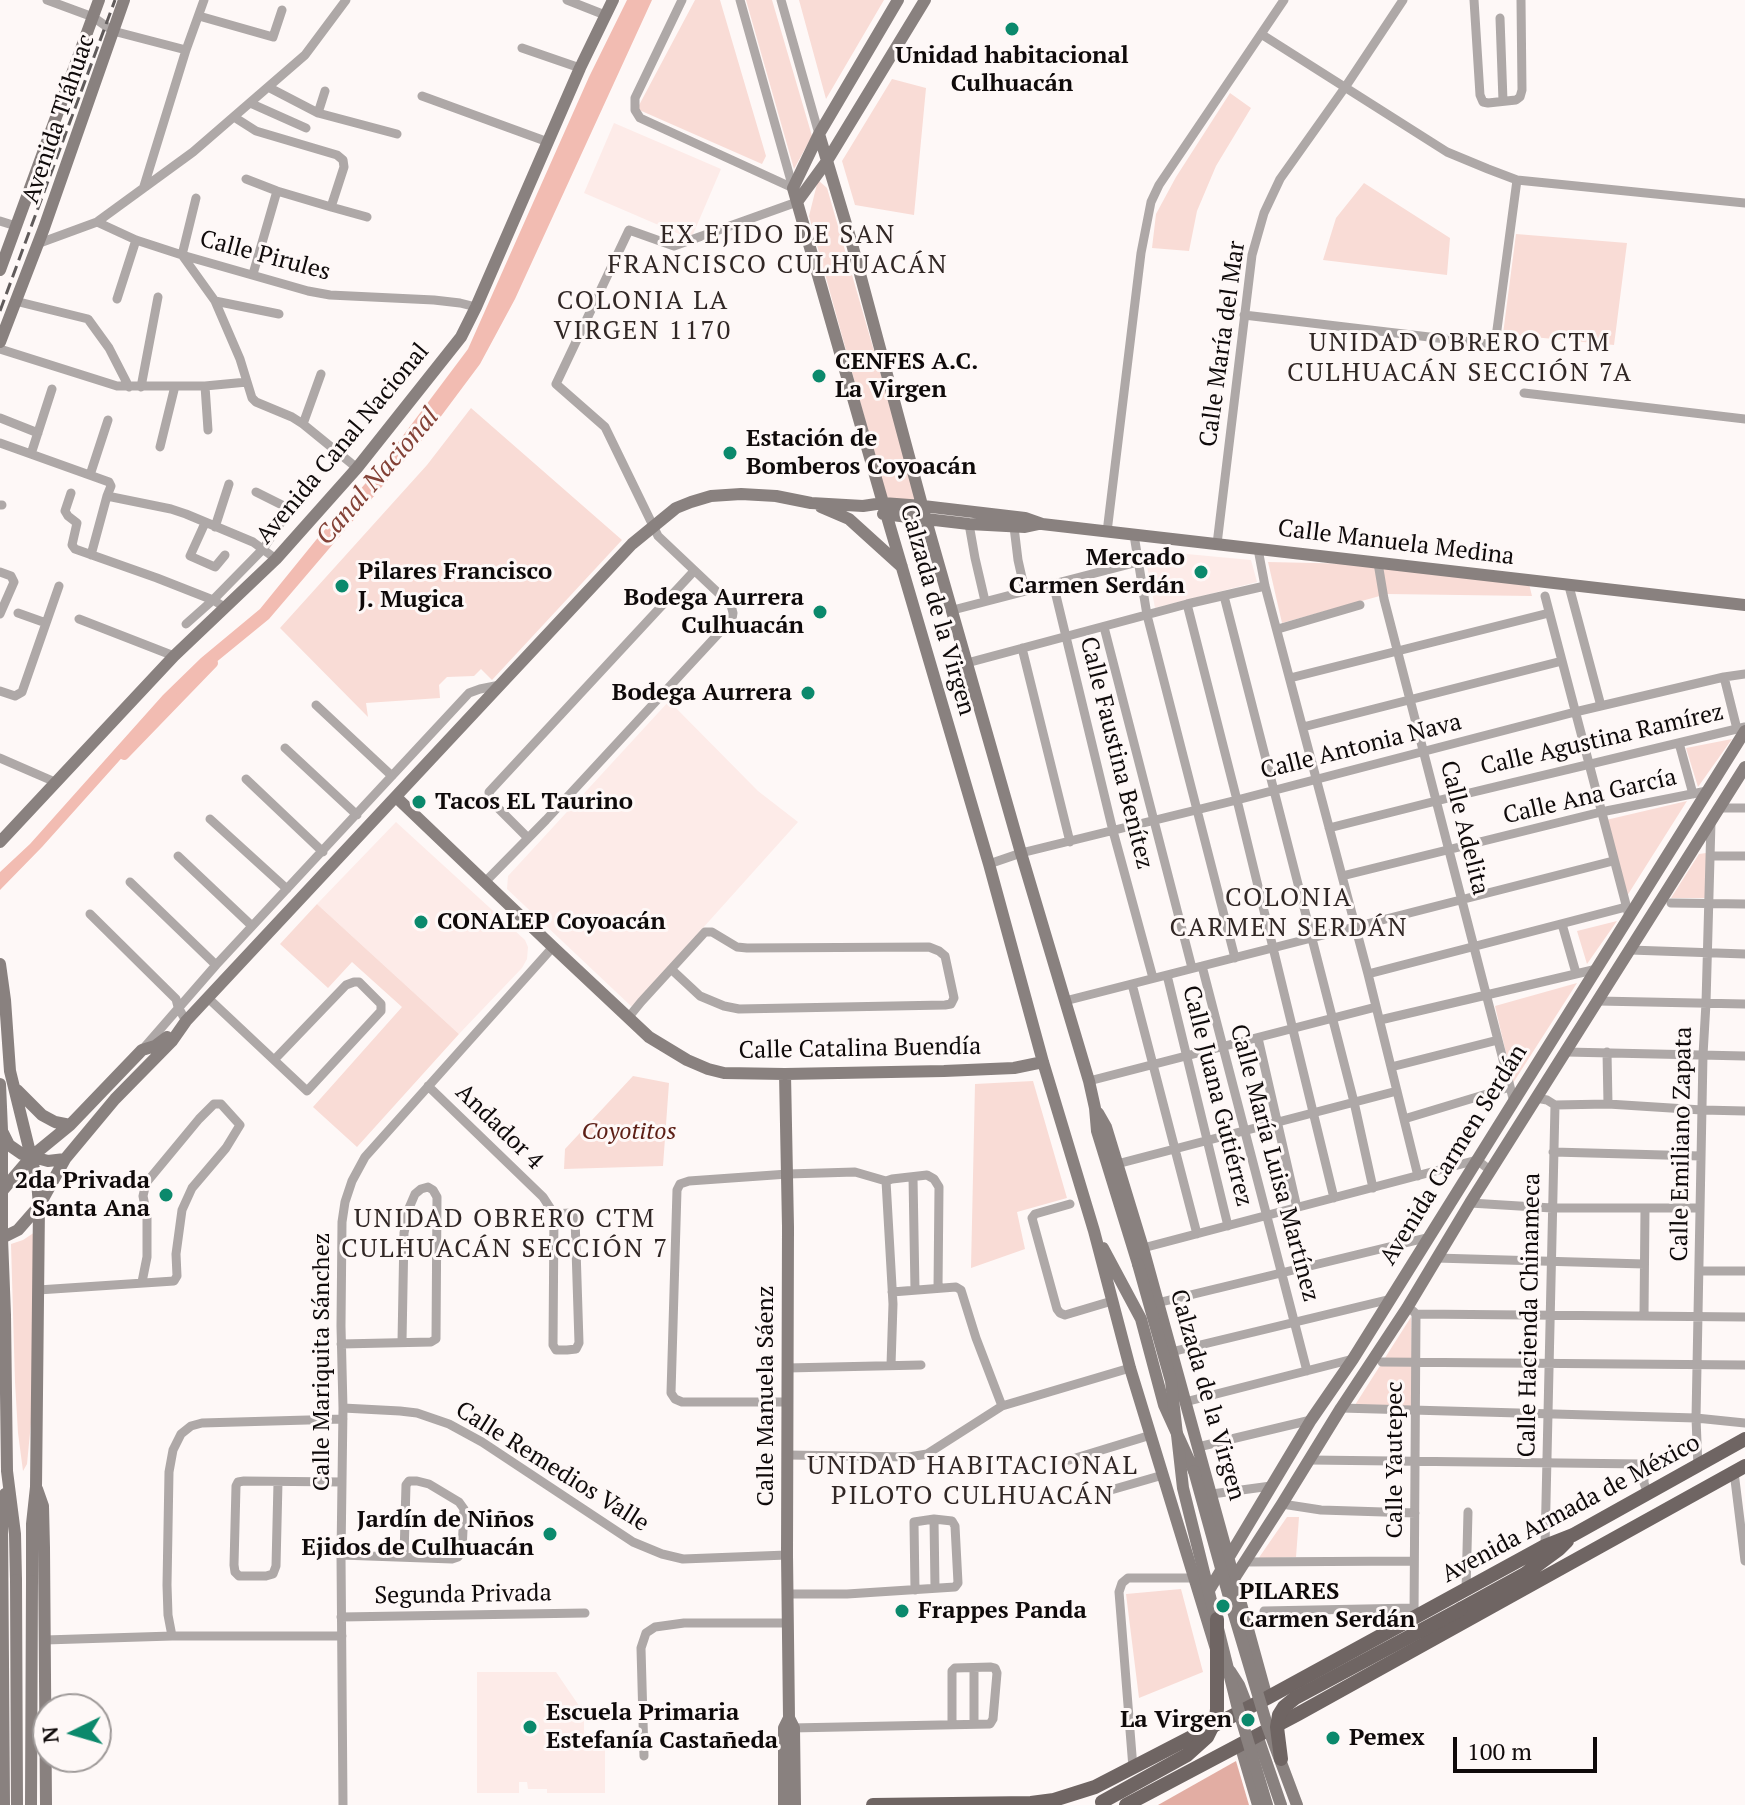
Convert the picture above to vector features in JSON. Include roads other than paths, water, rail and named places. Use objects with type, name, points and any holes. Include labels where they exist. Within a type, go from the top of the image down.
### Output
[{"type":"main road","name":"Avenida Armada de México","points":[[873,1805],[1007,1804],[1054,1800],[1095,1787],[1267,1698],[1414,1613],[1466,1590],[1545,1546],[1573,1535],[1745,1439]]},
{"type":"main road","name":"Avenida Armada de México","points":[[1126,1805],[1739,1469]]},
{"type":"main road","points":[[1281,1759],[1277,1736],[1279,1715],[1295,1698],[1525,1574],[1573,1535]]},
{"type":"main road","points":[[1098,1804],[1187,1755],[1207,1737],[1216,1719],[1217,1709],[1217,1619]]},
{"type":"street","points":[[47,0],[93,17],[113,31],[186,50]]},
{"type":"street","name":"Avenida Tláhuac","points":[[0,270],[99,0]]},
{"type":"street","name":"Avenida Tláhuac","points":[[0,342],[4,320],[15,301],[37,244],[124,0]]},
{"type":"street","points":[[144,186],[204,0]]},
{"type":"street","points":[[37,244],[97,222],[193,152],[311,48],[346,0]]},
{"type":"street","points":[[567,0],[605,15]]},
{"type":"street","name":"Avenida Canal Nacional","points":[[0,842],[174,656],[276,559],[357,468],[461,337],[613,0]]},
{"type":"street","points":[[682,0],[635,98],[635,110],[640,118],[793,188],[819,134],[898,0]]},
{"type":"street","name":"Calzada de la Virgen","points":[[740,0],[1094,1231],[1130,1368],[1210,1634],[1217,1653],[1239,1685],[1248,1708]]},
{"type":"street","name":"Calzada de la Virgen","points":[[781,0],[852,244],[924,513],[1089,1081],[1097,1131],[1171,1381],[1183,1488],[1237,1705],[1267,1805]]},
{"type":"street","points":[[485,882],[732,619],[731,605],[658,536],[605,427],[556,384],[629,230],[674,246],[797,202],[827,161],[925,0]]},
{"type":"street","points":[[1107,532],[1139,261],[1151,202],[1159,185],[1284,0]]},
{"type":"street","name":"Calle María del Mar","points":[[1217,544],[1252,255],[1264,213],[1280,179],[1403,0]]},
{"type":"street","points":[[1474,0],[1483,102],[1516,100],[1520,97],[1521,0]]},
{"type":"street","points":[[199,16],[273,37],[282,10]]},
{"type":"street","points":[[1500,18],[1503,101]]},
{"type":"street","points":[[1261,34],[1447,152],[1517,180],[1745,203]]},
{"type":"street","points":[[522,48],[580,68]]},
{"type":"street","points":[[268,87],[318,113],[397,134]]},
{"type":"street","points":[[318,113],[325,91]]},
{"type":"street","points":[[422,96],[548,142]]},
{"type":"street","points":[[250,103],[306,128]]},
{"type":"street","points":[[234,117],[256,131],[337,155],[343,160],[344,167],[331,207]]},
{"type":"street","points":[[246,179],[367,217]]},
{"type":"street","points":[[1244,315],[1488,344],[1494,342],[1517,180]]},
{"type":"street","points":[[253,274],[277,191]]},
{"type":"street","points":[[196,198],[182,255],[215,301],[240,359],[252,398],[303,424],[357,468]]},
{"type":"street","points":[[0,221],[16,226]]},
{"type":"street","name":"Calle Pirules","points":[[97,222],[136,240],[182,255],[330,295],[419,299],[476,307]]},
{"type":"street","points":[[117,299],[136,240]]},
{"type":"street","points":[[141,387],[158,297]]},
{"type":"street","points":[[15,301],[88,319],[109,348],[129,387]]},
{"type":"street","points":[[215,301],[279,314]]},
{"type":"street","points":[[0,349],[117,386],[205,386],[247,382]]},
{"type":"street","points":[[303,424],[321,374]]},
{"type":"street","points":[[160,447],[175,386]]},
{"type":"street","points":[[205,386],[208,430]]},
{"type":"street","points":[[31,454],[52,389]]},
{"type":"street","points":[[1524,393],[1745,419]]},
{"type":"street","points":[[0,418],[38,433]]},
{"type":"street","points":[[88,474],[108,420]]},
{"type":"street","points":[[0,443],[110,484],[91,555]]},
{"type":"street","points":[[215,527],[229,484]]},
{"type":"street","points":[[186,624],[263,549],[290,509],[256,492]]},
{"type":"street","points":[[71,493],[65,511],[78,524],[73,547],[213,600],[226,608]]},
{"type":"street","points":[[142,1050],[155,1046],[184,1023],[632,544],[676,508],[711,496],[741,494],[776,496],[811,503],[863,506],[883,503],[969,524],[1025,527],[1042,524]]},
{"type":"street","points":[[107,496],[171,509],[253,542],[276,559]]},
{"type":"street","points":[[811,503],[849,519],[902,567]]},
{"type":"street","points":[[863,506],[887,516],[924,513],[1025,518],[1042,524]]},
{"type":"street","points":[[205,523],[190,556],[215,567],[225,555]]},
{"type":"street","points":[[969,524],[985,601]]},
{"type":"street","name":"Calle Manuela Medina","points":[[1042,524],[1745,605]]},
{"type":"street","points":[[1014,527],[1025,591]]},
{"type":"street","points":[[1134,535],[1147,615],[1235,958]]},
{"type":"street","points":[[1258,549],[1418,1176]]},
{"type":"street","points":[[953,610],[1138,562]]},
{"type":"street","name":"Calle Adelita","points":[[1378,563],[1397,651],[1514,1102]]},
{"type":"street","points":[[528,838],[490,800],[489,792],[694,571]]},
{"type":"street","points":[[0,572],[11,576],[14,582],[0,614]]},
{"type":"street","name":"Calle Faustina Benítez","points":[[1053,583],[1113,831],[1153,978]]},
{"type":"street","points":[[0,691],[15,696],[22,692],[59,586]]},
{"type":"street","points":[[967,663],[1265,586]]},
{"type":"street","points":[[1570,590],[1601,706]]},
{"type":"street","points":[[1224,596],[1354,1102],[1373,1188]]},
{"type":"street","points":[[1368,974],[1562,924],[1627,911],[1545,596]]},
{"type":"street","points":[[1187,604],[1334,1198]]},
{"type":"street","points":[[1278,629],[1360,605]]},
{"type":"street","points":[[18,613],[46,623]]},
{"type":"street","points":[[1290,678],[1549,613]]},
{"type":"street","points":[[79,619],[174,656]]},
{"type":"street","name":"Calle María Luisa Martínez","points":[[1104,627],[1154,821],[1223,1047],[1307,1371]]},
{"type":"street","points":[[1022,648],[1070,842]]},
{"type":"street","points":[[1303,727],[1562,661]]},
{"type":"street","name":"Calle Antonia Nava","points":[[989,864],[1021,853],[1575,712],[1745,674]]},
{"type":"street","points":[[1724,677],[1742,729]]},
{"type":"street","points":[[2,1191],[31,1157],[70,1125],[142,1050],[216,965],[469,693],[500,685]]},
{"type":"street","points":[[316,705],[392,776]]},
{"type":"street","name":"Calle Agustina Ramírez","points":[[1329,828],[1742,729]]},
{"type":"street","name":"Avenida Carmen Serdán","points":[[1202,1603],[1311,1420],[1430,1237],[1597,969],[1627,911],[1707,791],[1742,729]]},
{"type":"street","points":[[1679,743],[1693,794]]},
{"type":"street","points":[[285,748],[357,815]]},
{"type":"street","points":[[0,758],[55,782]]},
{"type":"street","name":"Avenida Carmen Serdán","points":[[1235,1577],[1341,1408],[1412,1311],[1436,1258],[1745,767]]},
{"type":"street","points":[[246,779],[323,852]]},
{"type":"street","name":"Calle Ana García","points":[[1342,876],[1601,812],[1707,791]]},
{"type":"street","name":"Calle Catalina Buendía","points":[[396,797],[628,1018],[658,1043],[708,1069],[724,1073],[785,1074],[1014,1068],[1043,1062]]},
{"type":"street","points":[[1719,808],[1745,808]]},
{"type":"street","points":[[210,819],[287,889]]},
{"type":"street","name":"Calle Emiliano Zapata","points":[[1698,1467],[1696,1418],[1703,1055],[1711,822]]},
{"type":"street","points":[[178,856],[252,926]]},
{"type":"street","points":[[1710,856],[1745,856]]},
{"type":"street","points":[[1065,1001],[1613,861]]},
{"type":"street","points":[[130,882],[216,965]]},
{"type":"street","points":[[1671,903],[1745,904]]},
{"type":"street","points":[[90,914],[176,999],[184,1023]]},
{"type":"street","points":[[1562,924],[1576,973]]},
{"type":"street","points":[[628,1018],[641,1002],[671,969],[705,932],[712,932],[737,947],[747,948],[929,947],[945,956],[954,998],[951,1004],[945,1005],[739,1009],[700,996],[671,969]]},
{"type":"street","name":"Calle Mariquita Sánchez","points":[[343,1805],[341,1344],[342,1222],[348,1192],[365,1157],[553,947]]},
{"type":"street","points":[[1630,950],[1745,954]]},
{"type":"street","points":[[0,964],[6,1084],[2,1130],[1,1238],[7,1471],[2,1522],[4,1805]]},
{"type":"street","points":[[1380,1020],[1597,969]]},
{"type":"street","name":"Calle Juana Gutiérrez","points":[[1167,975],[1228,1226]]},
{"type":"street","points":[[208,998],[220,1009],[274,1060],[307,1091],[381,1011],[381,1004],[359,982],[346,985],[274,1060]]},
{"type":"street","points":[[1132,984],[1197,1234]]},
{"type":"street","points":[[1598,1001],[1745,1004]]},
{"type":"street","points":[[1089,1081],[1376,1007]]},
{"type":"street","points":[[1,1238],[18,1230],[39,1206],[65,1159],[115,1099],[172,1041],[184,1023]]},
{"type":"street","points":[[1258,1038],[1297,1208]]},
{"type":"street","points":[[1391,1067],[1498,1040]]},
{"type":"street","points":[[1566,1052],[1745,1056]]},
{"type":"street","points":[[1607,1052],[1608,1104]]},
{"type":"street","name":"Calle Manuela Sáenz","points":[[785,1074],[788,1174],[787,1594],[789,1725],[795,1805]]},
{"type":"street","points":[[6,1084],[42,1115],[70,1125]]},
{"type":"street","points":[[6,1084],[31,1157],[39,1206],[36,1487],[32,1524],[31,1805]]},
{"type":"street","name":"Andador 4","points":[[428,1086],[543,1197],[554,1214]]},
{"type":"street","points":[[1404,1119],[1510,1087]]},
{"type":"street","points":[[1117,1164],[1397,1091]]},
{"type":"street","points":[[1536,1098],[1555,1105],[1608,1104],[1745,1111]]},
{"type":"street","points":[[38,1290],[174,1281],[177,1276],[176,1254],[182,1210],[192,1188],[226,1148],[240,1125],[221,1104],[214,1104],[199,1119],[146,1183],[143,1196],[147,1216],[147,1257],[142,1282]]},
{"type":"street","name":"Calle Hacienda Chinameca","points":[[1545,1546],[1555,1105]]},
{"type":"street","name":"Calzada de la Virgen","points":[[1095,1108],[1106,1127],[1143,1248],[1267,1698]]},
{"type":"street","points":[[2,1130],[16,1151],[48,1161],[65,1159]]},
{"type":"street","points":[[1553,1152],[1701,1156]]},
{"type":"street","points":[[1143,1248],[1477,1160],[1491,1171]]},
{"type":"street","points":[[788,1402],[682,1402],[671,1393],[677,1190],[680,1184],[788,1174],[855,1172],[886,1181],[927,1175],[939,1187],[938,1288]]},
{"type":"street","points":[[913,1177],[915,1290]]},
{"type":"street","points":[[886,1181],[892,1292],[891,1365]]},
{"type":"street","points":[[341,1344],[431,1342],[436,1339],[437,1197],[428,1187],[415,1194],[404,1233],[402,1342]]},
{"type":"street","points":[[1470,1203],[1552,1208],[1700,1208]]},
{"type":"street","points":[[1070,1204],[1035,1214],[1032,1218],[1057,1309],[1065,1315],[1112,1301]]},
{"type":"street","name":"Calle Emiliano Zapata","points":[[1644,1316],[1645,1208]]},
{"type":"street","points":[[570,1213],[575,1217],[579,1343],[576,1349],[556,1350],[553,1345],[554,1214],[570,1213]]},
{"type":"street","name":"Calzada de la Virgen","points":[[1094,1231],[1141,1319],[1164,1405],[1194,1471],[1267,1725],[1297,1805]]},
{"type":"street","points":[[1157,1303],[1430,1237]]},
{"type":"street","points":[[1436,1258],[1644,1264]]},
{"type":"street","points":[[1699,1271],[1745,1271]]},
{"type":"street","points":[[892,1292],[956,1287],[961,1290],[1002,1406]]},
{"type":"street","points":[[1171,1352],[1391,1299]]},
{"type":"street","points":[[0,1300],[5,1315]]},
{"type":"street","points":[[1412,1311],[1745,1317]]},
{"type":"street","name":"Calle Yautepec","points":[[1412,1311],[1416,1362],[1414,1613]]},
{"type":"street","points":[[1185,1402],[1353,1359]]},
{"type":"street","points":[[1382,1362],[1745,1365]]},
{"type":"street","points":[[787,1368],[921,1365]]},
{"type":"street","points":[[788,1455],[909,1457],[927,1454],[1002,1406],[1130,1368]]},
{"type":"street","name":"Calle Remedios Valle","points":[[343,1408],[409,1412],[449,1424],[482,1442],[633,1542],[662,1554],[683,1559],[787,1555]]},
{"type":"street","points":[[1341,1408],[1696,1418],[1745,1423]]},
{"type":"street","points":[[172,1636],[167,1585],[169,1472],[173,1450],[181,1434],[191,1426],[202,1423],[343,1419]]},
{"type":"street","points":[[1198,1447],[1311,1420]]},
{"type":"street","points":[[1069,1460],[1151,1435]]},
{"type":"street","points":[[1309,1460],[1644,1464],[1644,1483],[1648,1494]]},
{"type":"street","points":[[1739,1469],[1745,1561]]},
{"type":"street","points":[[7,1471],[15,1534],[17,1805]]},
{"type":"street","points":[[1104,1492],[1163,1475]]},
{"type":"street","points":[[278,1482],[276,1566],[273,1574],[239,1576],[234,1565],[238,1482],[244,1481],[342,1482]]},
{"type":"street","points":[[341,1555],[458,1557],[462,1551],[464,1509],[459,1502],[429,1484],[409,1481],[406,1485],[404,1556]]},
{"type":"street","points":[[1212,1494],[1271,1486]]},
{"type":"street","points":[[36,1487],[43,1506],[46,1693]]},
{"type":"street","points":[[1282,1504],[1321,1510],[1415,1513]]},
{"type":"street","points":[[1466,1590],[1468,1512]]},
{"type":"street","points":[[934,1519],[935,1588]]},
{"type":"street","points":[[787,1594],[847,1594],[915,1590],[955,1587],[958,1583],[955,1526],[952,1521],[934,1519],[914,1522],[915,1590]]},
{"type":"street","points":[[1244,1562],[1414,1561]]},
{"type":"street","points":[[1133,1768],[1119,1592],[1128,1578],[1194,1578]]},
{"type":"street","points":[[1264,1611],[1414,1613]]},
{"type":"street","name":"Segunda Privada","points":[[341,1617],[585,1613]]},
{"type":"street","points":[[1210,1634],[1217,1640],[1233,1640],[1239,1634],[1244,1613]]},
{"type":"street","points":[[644,1756],[641,1648],[646,1633],[655,1627],[684,1623],[788,1623]]},
{"type":"street","points":[[45,1640],[342,1636]]},
{"type":"street","points":[[789,1725],[990,1724],[993,1719],[995,1668],[955,1668],[952,1671],[952,1723]]},
{"type":"street","points":[[974,1668],[974,1724]]},
{"type":"street","name":"Calle Manuela Sáenz","points":[[784,1805],[789,1725]]},
{"type":"street","points":[[4,1727],[10,1740],[23,1746],[32,1743]]},
{"type":"street","points":[[1257,1735],[1281,1805]]},
{"type":"street","points":[[1240,1744],[1258,1805]]},
{"type":"street","points":[[46,1773],[46,1805]]},
{"type":"water","name":"Canal Nacional","points":[[627,0],[652,0],[515,299],[480,364],[433,427],[269,619],[170,704],[0,890],[0,872],[30,844],[163,695],[201,658],[260,609],[378,469],[468,349],[589,77]]},
{"type":"waterway","name":"Canal Nacional","points":[[124,755],[213,663]]},
{"type":"railway","points":[[0,311],[115,0]]},
{"type":"place","name":"Unidad habitacional Culhuacán","points":[[1012,29]]},
{"type":"place","name":"CENFES A.C. La Virgen","points":[[819,376]]},
{"type":"place","name":"Estación de Bomberos Coyoacán","points":[[730,453]]},
{"type":"place","name":"Mercado Carmen Serdán","points":[[1201,572]]},
{"type":"place","name":"Pilares Francisco J. Mugica","points":[[342,586]]},
{"type":"place","name":"Bodega Aurrera Culhuacán","points":[[820,612]]},
{"type":"place","name":"Bodega Aurrera","points":[[808,693]]},
{"type":"place","name":"Tacos EL Taurino","points":[[419,802]]},
{"type":"place","name":"CONALEP Coyoacán","points":[[421,922]]},
{"type":"place","name":"2da Privada Santa Ana","points":[[166,1195]]},
{"type":"place","name":"Jardín de Niños Ejidos de Culhuacán","points":[[550,1534]]},
{"type":"place","name":"PILARES Carmen Serdán","points":[[1223,1606]]},
{"type":"place","name":"Frappes Panda","points":[[902,1611]]},
{"type":"place","name":"La Virgen","points":[[1248,1720]]},
{"type":"place","name":"Escuela Primaria Estefanía Castañeda","points":[[530,1727]]},
{"type":"place","name":"Pemex","points":[[1333,1738]]},
{"type":"district","name":"EX EJIDO DE SAN FRANCISCO CULHUACÁN","points":[[778,251]]},
{"type":"district","name":"COLONIA LA VIRGEN 1170","points":[[643,317]]},
{"type":"district","name":"UNIDAD OBRERO CTM CULHUACÁN SECCIÓN 7A","points":[[1460,359]]},
{"type":"district","name":"COLONIA CARMEN SERDÁN","points":[[1289,914]]},
{"type":"district","name":"UNIDAD OBRERO CTM CULHUACÁN SECCIÓN 7","points":[[505,1235]]},
{"type":"district","name":"UNIDAD HABITACIONAL PILOTO CULHUACÁN","points":[[973,1482]]},
{"type":"park label","name":"Coyotitos","points":[[629,1132]]}]
